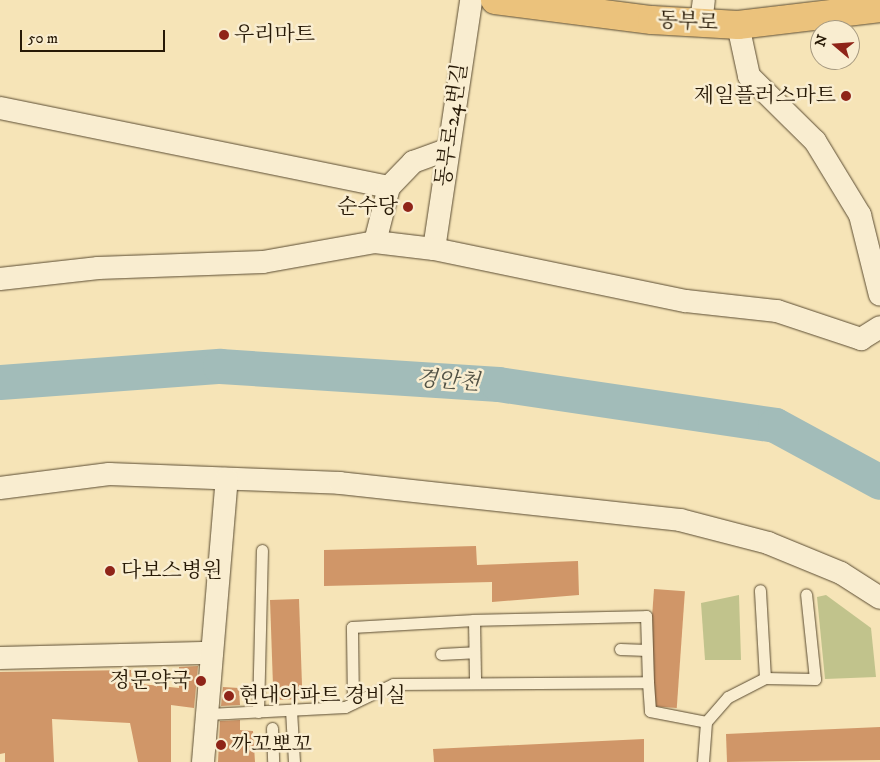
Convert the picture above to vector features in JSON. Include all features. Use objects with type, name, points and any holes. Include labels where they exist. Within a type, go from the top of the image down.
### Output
[{"type":"main road","name":"동부로","points":[[496,0],[702,11],[738,25],[880,8]]},
{"type":"street","name":"동부로24번길","points":[[434,249],[471,0]]},
{"type":"street","points":[[738,25],[749,76],[815,141],[860,215],[880,295]]},
{"type":"street","points":[[0,108],[389,187]]},
{"type":"street","points":[[375,242],[389,187],[413,162],[449,149]]},
{"type":"street","points":[[0,279],[98,268],[263,262],[375,242],[434,249],[686,301],[777,311],[861,339],[880,326]]},
{"type":"street","points":[[0,488],[109,474],[340,483],[680,520],[768,543],[841,573],[880,598]]},
{"type":"street","points":[[203,762],[227,479]]},
{"type":"street","points":[[0,658],[212,653]]},
{"type":"lane","points":[[258,712],[262,550]]},
{"type":"lane","points":[[760,590],[765,678]]},
{"type":"lane","points":[[703,762],[706,722],[728,698],[765,678],[815,679],[806,594]]},
{"type":"lane","points":[[353,703],[352,627],[474,620],[646,616],[650,711],[706,722]]},
{"type":"lane","points":[[474,620],[475,680]]},
{"type":"lane","points":[[620,648],[647,650]]},
{"type":"lane","points":[[441,654],[474,652]]},
{"type":"lane","points":[[208,714],[291,710],[353,703],[393,684],[475,680],[648,682]]},
{"type":"lane","points":[[291,710],[294,762]]},
{"type":"lane","points":[[272,728],[273,762]]},
{"type":"green space","points":[[739,595],[741,660],[705,660],[701,603]]},
{"type":"green space","points":[[826,595],[871,628],[876,677],[825,679],[817,597]]},
{"type":"building","points":[[476,546],[477,565],[578,561],[579,595],[492,602],[492,582],[324,586],[324,550]]},
{"type":"building","points":[[654,589],[685,591],[677,708],[646,706]]},
{"type":"building","points":[[299,599],[302,699],[274,700],[270,600]]},
{"type":"building","points":[[198,666],[194,708],[171,705],[171,762],[138,762],[130,723],[52,719],[54,762],[5,762],[5,753],[0,754],[0,672],[131,670],[132,683],[179,688],[179,667]]},
{"type":"building","name":"현대아파트 경비실","points":[[223,687],[239,688],[240,705],[221,706]]},
{"type":"building","points":[[240,720],[240,730],[253,731],[255,762],[218,762],[220,721]]},
{"type":"building","points":[[880,727],[880,760],[727,762],[726,734]]},
{"type":"building","points":[[644,739],[644,762],[434,762],[433,749]]},
{"type":"waterway","name":"경안천","points":[[0,382],[220,366],[498,384],[775,425],[880,482]]},
{"type":"place","name":"우리마트","points":[[224,35]]},
{"type":"place","name":"제일플러스마트","points":[[846,96]]},
{"type":"place","name":"순수당","points":[[408,207]]},
{"type":"place","name":"다보스병원","points":[[110,571]]},
{"type":"place","name":"정문약국","points":[[201,681]]},
{"type":"place","name":"현대아파트 경비실","points":[[229,696]]},
{"type":"place","name":"까꼬뽀꼬","points":[[221,745]]}]
